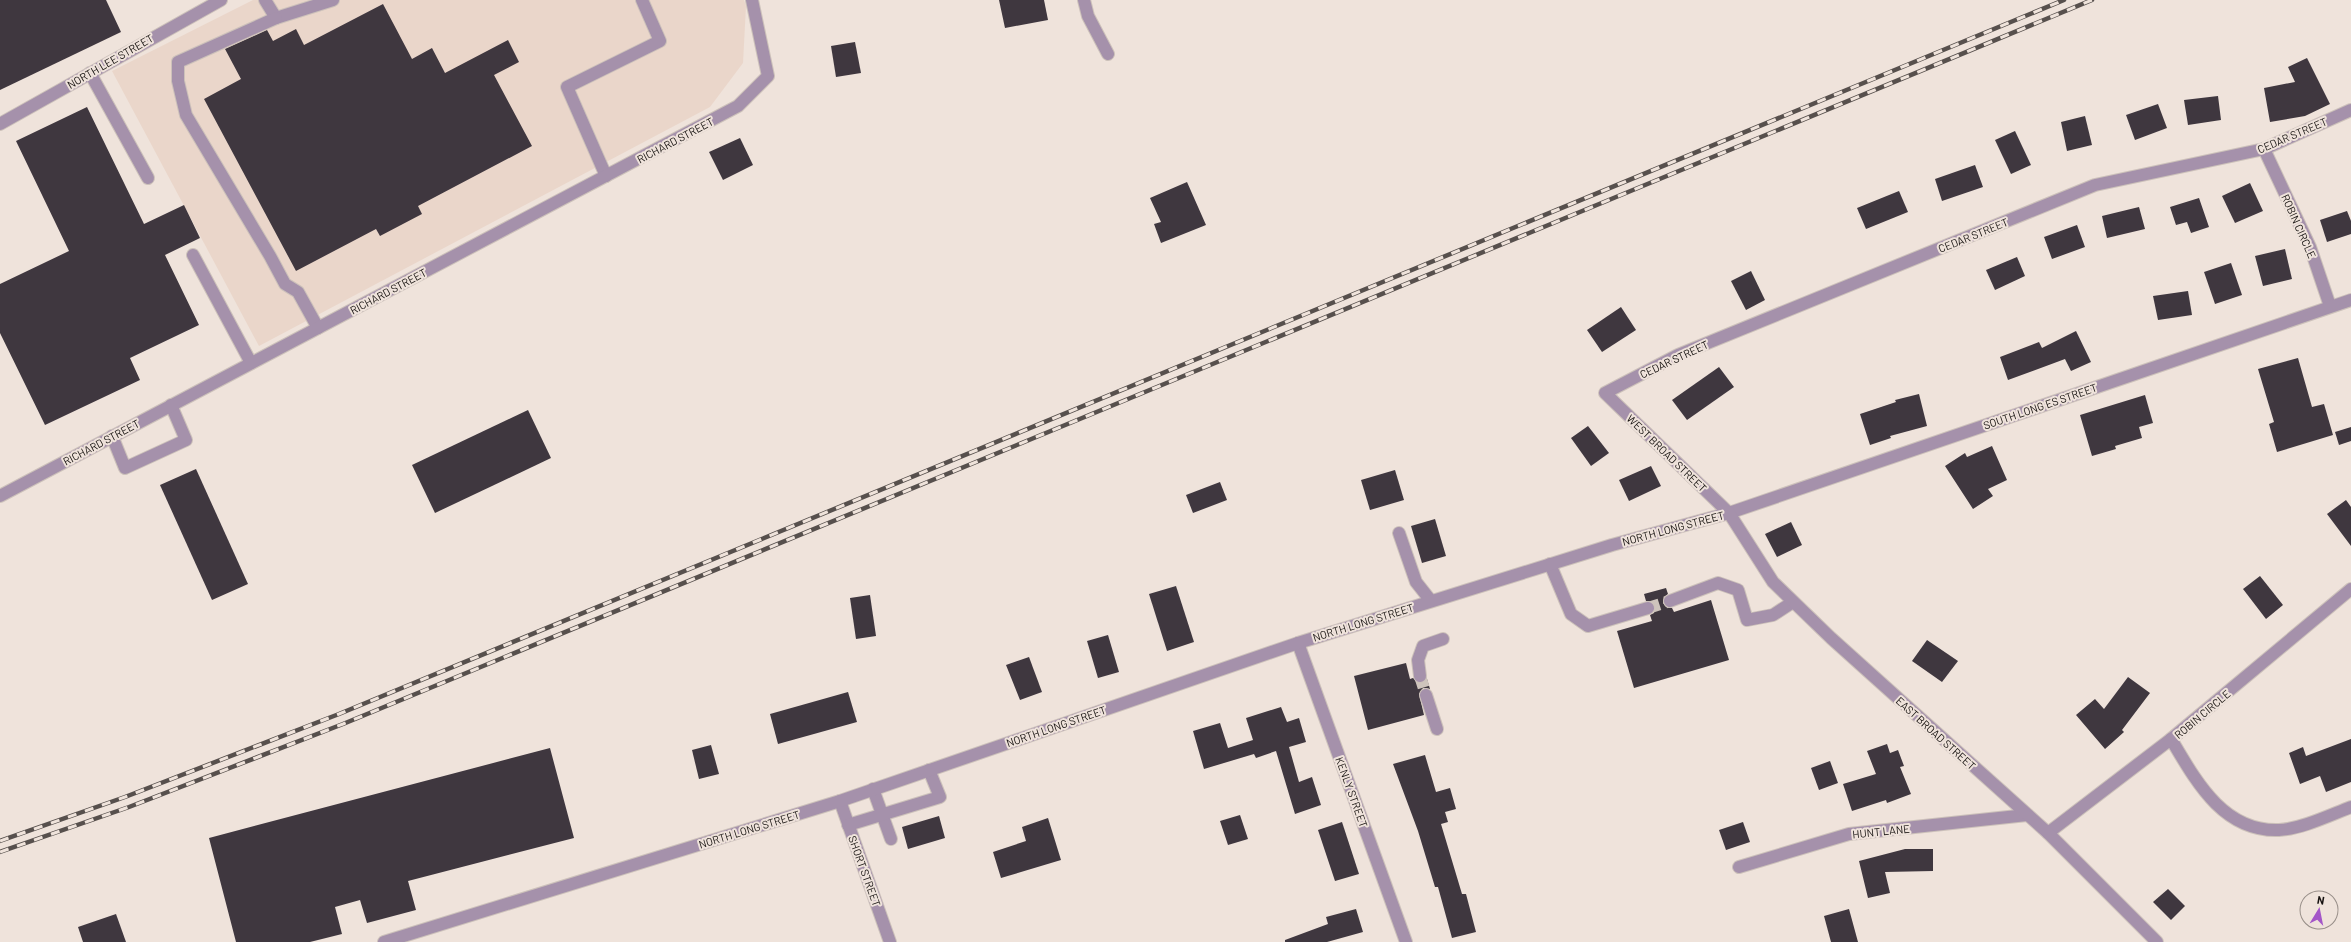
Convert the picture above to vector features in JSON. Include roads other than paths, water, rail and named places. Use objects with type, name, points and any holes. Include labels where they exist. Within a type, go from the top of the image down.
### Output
[{"type":"street","name":"NORTH LEE STREET","points":[[0,124],[221,0]]},
{"type":"street","points":[[265,0],[276,18]]},
{"type":"street","points":[[318,328],[298,292],[285,284],[270,256],[186,115],[178,81],[178,62],[276,18],[333,0]]},
{"type":"street","points":[[606,176],[567,87],[660,41],[642,0]]},
{"type":"street","name":"RICHARD STREET","points":[[0,496],[738,106],[768,76],[752,0]]},
{"type":"street","points":[[1084,0],[1088,16],[1108,54]]},
{"type":"street","points":[[90,73],[148,178]]},
{"type":"street","name":"CEDAR STREET","points":[[1606,393],[1678,355],[2094,185],[2264,149],[2351,110]]},
{"type":"street","name":"ROBIN CIRCLE","points":[[2264,149],[2310,248],[2330,306]]},
{"type":"street","points":[[193,255],[251,363]]},
{"type":"street","name":"SOUTH LONG ES STREET","points":[[1729,513],[2351,300]]},
{"type":"street","name":"WEST BROAD STREET","points":[[1606,393],[1729,513]]},
{"type":"street","points":[[112,436],[125,468],[186,440],[171,405]]},
{"type":"street","name":"NORTH LONG STREET","points":[[384,942],[840,801],[1298,643],[1550,564],[1729,513]]},
{"type":"street","name":"EAST BROAD STREET","points":[[1729,513],[1773,582],[1793,602],[2027,815],[2048,832],[2157,942]]},
{"type":"street","points":[[1399,533],[1416,582],[1431,601]]},
{"type":"street","points":[[1550,564],[1571,614],[1588,626],[1648,608]]},
{"type":"street","points":[[1670,601],[1718,583],[1738,590],[1747,620],[1773,616],[1793,602]]},
{"type":"street","name":"ROBIN CIRCLE","points":[[2048,832],[2171,739],[2351,589]]},
{"type":"street","points":[[1420,676],[1418,660],[1423,646],[1443,639]]},
{"type":"street","name":"KENLY STREET","points":[[1298,643],[1406,942]]},
{"type":"street","points":[[1426,695],[1438,729]]},
{"type":"street","points":[[2171,739],[2196,779],[2215,805],[2235,820],[2258,828],[2280,830],[2316,821],[2351,807]]},
{"type":"street","points":[[848,825],[940,797],[929,770]]},
{"type":"street","points":[[874,789],[891,839]]},
{"type":"street","name":"SHORT STREET","points":[[840,801],[890,942]]},
{"type":"street","name":"HUNT LANE","points":[[1740,867],[1849,834],[2027,815]]},
{"type":"tunnel","points":[[1648,608],[1670,601]]},
{"type":"tunnel","points":[[1420,676],[1426,695]]},
{"type":"railway","points":[[0,841],[125,797],[339,714],[2064,0]]},
{"type":"railway","points":[[0,852],[129,807],[343,724],[2092,0]]}]
